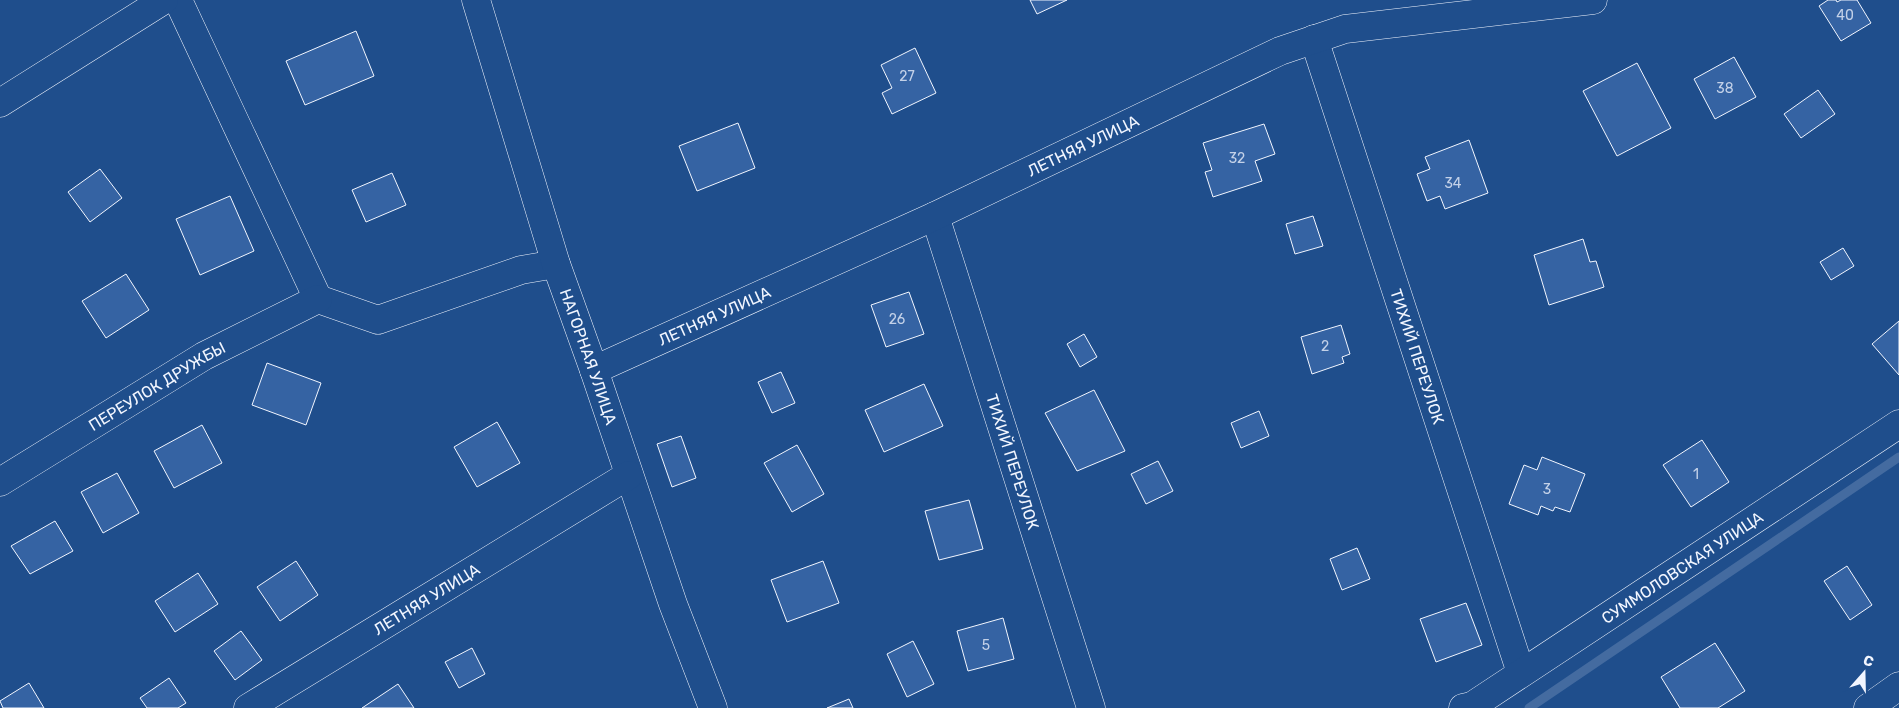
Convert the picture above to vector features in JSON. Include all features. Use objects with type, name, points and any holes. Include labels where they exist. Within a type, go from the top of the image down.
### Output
[{"type":"street","points":[[0,103],[164,0]]},
{"type":"street","points":[[178,0],[318,299],[378,320],[521,270],[556,264]]},
{"type":"street","name":"НАГОРНАЯ УЛИЦА","points":[[476,0],[556,264],[594,370],[672,604],[713,708]]},
{"type":"street","name":"ЛЕТНЯЯ УЛИЦА","points":[[594,370],[935,216],[1280,51],[1345,29],[1593,0]]},
{"type":"street","name":"ТИХИЙ ПЕРЕУЛОК","points":[[1314,39],[1521,673]]},
{"type":"street","name":"ТИХИЙ ПЕРЕУЛОК","points":[[935,216],[1091,708]]},
{"type":"street","name":"ПЕРЕУЛОК ДРУЖБЫ","points":[[0,482],[204,356],[318,299]]},
{"type":"street","name":"СУММОЛОВСКАЯ УЛИЦА","points":[[1463,708],[1472,706],[1899,424]]},
{"type":"street","name":"ЛЕТНЯЯ УЛИЦА","points":[[248,708],[629,475]]},
{"type":"street","points":[[1868,708],[1899,686]]},
{"type":"building","points":[[1030,0],[1067,0],[1037,14]]},
{"type":"building","points":[[1828,0],[1836,0],[1837,2],[1841,0],[1857,0],[1871,23],[1841,41],[1819,6]]},
{"type":"building","points":[[356,31],[374,76],[305,105],[286,61]]},
{"type":"building","points":[[915,48],[936,93],[892,114],[882,93],[892,88],[881,65]]},
{"type":"building","points":[[1734,57],[1756,97],[1715,119],[1694,79]]},
{"type":"building","points":[[1637,63],[1671,128],[1617,156],[1583,91]]},
{"type":"building","points":[[1818,90],[1835,114],[1801,138],[1784,114]]},
{"type":"building","points":[[738,123],[755,168],[697,191],[679,146]]},
{"type":"building","points":[[1264,124],[1275,154],[1255,161],[1262,181],[1213,197],[1205,172],[1212,170],[1203,143]]},
{"type":"building","points":[[1469,140],[1488,193],[1445,209],[1440,196],[1427,201],[1417,174],[1430,169],[1425,157]]},
{"type":"building","points":[[100,169],[122,198],[90,222],[68,192]]},
{"type":"building","points":[[392,173],[406,205],[366,222],[352,190]]},
{"type":"building","points":[[230,196],[254,251],[200,275],[176,219]]},
{"type":"building","points":[[1313,216],[1323,246],[1295,254],[1286,224]]},
{"type":"building","points":[[1583,239],[1590,262],[1596,261],[1604,287],[1549,305],[1534,255]]},
{"type":"building","points":[[1843,248],[1854,266],[1831,280],[1820,262]]},
{"type":"building","points":[[126,274],[149,310],[106,338],[82,301]]},
{"type":"building","points":[[909,292],[924,334],[886,347],[871,305]]},
{"type":"building","points":[[1899,321],[1899,375],[1872,344]]},
{"type":"building","points":[[1341,325],[1350,354],[1342,357],[1344,363],[1312,374],[1301,337]]},
{"type":"building","points":[[1084,334],[1097,357],[1080,367],[1067,344]]},
{"type":"building","points":[[267,363],[321,383],[306,425],[252,405]]},
{"type":"building","points":[[781,372],[795,403],[772,413],[758,382]]},
{"type":"building","points":[[924,384],[943,426],[884,452],[865,410]]},
{"type":"building","points":[[1094,390],[1125,451],[1077,471],[1045,413]]},
{"type":"building","points":[[1259,411],[1269,436],[1241,448],[1231,423]]},
{"type":"building","points":[[497,422],[520,463],[477,487],[454,447]]},
{"type":"building","points":[[202,425],[222,463],[174,488],[154,451]]},
{"type":"building","points":[[681,436],[696,478],[672,487],[657,444]]},
{"type":"building","points":[[1702,440],[1729,482],[1691,507],[1663,465]]},
{"type":"building","points":[[797,445],[824,494],[792,512],[764,463]]},
{"type":"building","points":[[1542,457],[1585,474],[1570,512],[1555,507],[1553,511],[1541,506],[1538,515],[1509,504],[1524,465],[1537,470]]},
{"type":"building","points":[[1158,461],[1173,491],[1146,504],[1131,474]]},
{"type":"building","points":[[117,473],[139,513],[103,533],[81,492]]},
{"type":"building","points":[[969,500],[983,549],[939,560],[925,511]]},
{"type":"building","points":[[55,521],[73,551],[30,574],[11,546]]},
{"type":"building","points":[[1357,548],[1370,579],[1342,590],[1330,559]]},
{"type":"building","points":[[296,561],[318,595],[280,621],[257,587]]},
{"type":"building","points":[[823,561],[839,603],[787,622],[771,580]]},
{"type":"building","points":[[1847,566],[1872,605],[1850,620],[1824,581]]},
{"type":"building","points":[[198,573],[218,604],[175,632],[155,601]]},
{"type":"building","points":[[1466,603],[1482,645],[1436,662],[1420,619]]},
{"type":"building","points":[[1003,618],[1014,659],[968,671],[957,631]]},
{"type":"building","points":[[241,631],[262,660],[235,680],[214,651]]},
{"type":"building","points":[[913,641],[934,684],[907,697],[887,654]]},
{"type":"building","points":[[1715,643],[1745,691],[1718,708],[1680,708],[1661,677]]},
{"type":"building","points":[[472,648],[485,674],[459,688],[445,662]]},
{"type":"building","points":[[169,678],[186,703],[178,708],[147,708],[140,698]]},
{"type":"building","points":[[29,683],[44,708],[3,708],[0,701]]},
{"type":"building","points":[[398,684],[414,708],[362,708]]},
{"type":"building","points":[[849,699],[853,708],[827,708]]},
{"type":"waterway","points":[[1529,708],[1899,457]]}]
